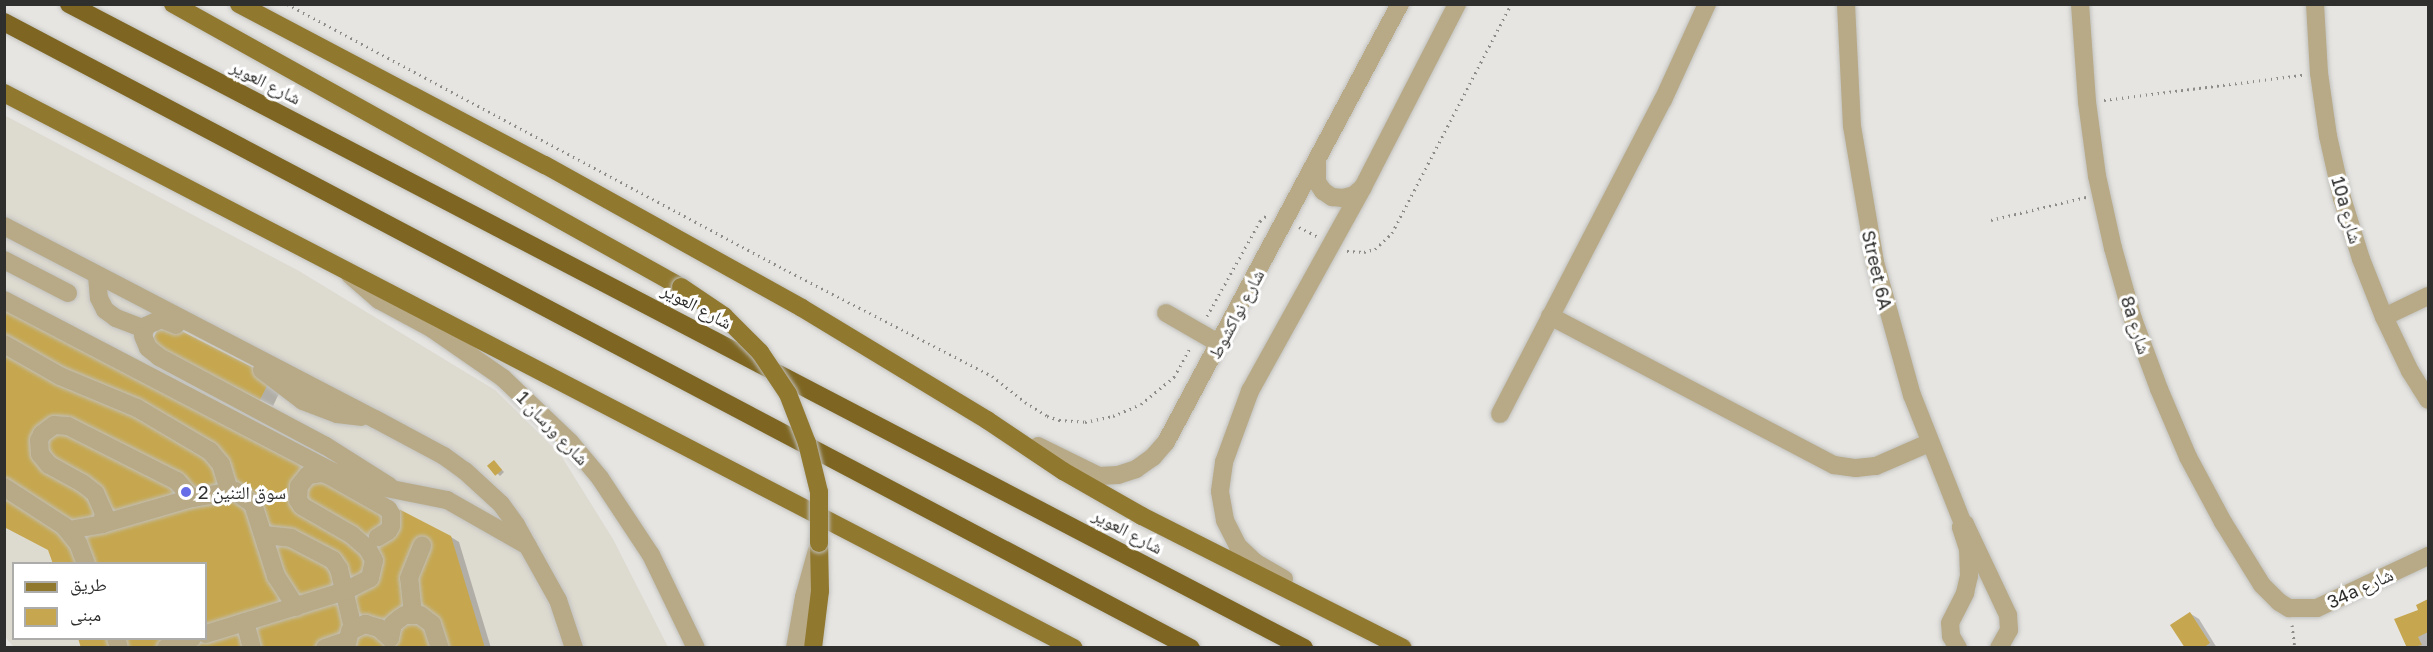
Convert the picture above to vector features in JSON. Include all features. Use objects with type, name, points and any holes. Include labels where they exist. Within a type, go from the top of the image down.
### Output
[{"type":"highway","name":"شارع العوير","points":[[69,4],[1304,648]]},
{"type":"highway","points":[[4,22],[1191,648]]},
{"type":"main road","points":[[173,4],[681,287],[724,316],[760,352],[788,394],[807,443],[819,492],[820,591],[813,648]]},
{"type":"main road","points":[[239,4],[546,165],[802,308],[987,420],[1063,471],[1142,516],[1403,648]]},
{"type":"main road","points":[[4,93],[1074,648]]},
{"type":"main road","points":[[987,603],[1054,648]]},
{"type":"street","name":"شارع نواكشوط","points":[[987,420],[1099,476],[1118,475],[1136,469],[1153,458],[1166,442],[1220,344],[1400,4]]},
{"type":"street","points":[[1352,621],[1256,562],[1238,546],[1225,520],[1220,491],[1224,462],[1250,391],[1363,187],[1457,4]]},
{"type":"street","points":[[1500,414],[1663,100],[1707,4]]},
{"type":"street","name":"Street 6A","points":[[1846,4],[1848,80],[1865,213],[1894,340],[1929,444],[1963,524],[1966,525],[2008,615],[2009,630],[1999,648]]},
{"type":"street","name":"8a شارع","points":[[2080,4],[2087,102],[2101,194],[2133,319],[2158,389],[2188,457],[2223,522],[2262,585],[2279,602],[2289,608]]},
{"type":"street","name":"10a شارع","points":[[2315,4],[2319,73],[2328,136],[2342,198],[2361,259],[2384,317],[2410,371],[2428,400]]},
{"type":"street","points":[[1318,159],[1315,170],[1317,182],[1323,191],[1332,197],[1343,198],[1354,195],[1363,187]]},
{"type":"street","points":[[4,226],[444,456],[484,486],[506,511],[558,600],[574,648]]},
{"type":"street","points":[[4,260],[68,293]]},
{"type":"street","name":"شارع ورسان 1","points":[[345,269],[367,292],[431,328],[495,372],[538,409],[570,442],[607,487],[651,555],[696,648]]},
{"type":"street","points":[[97,276],[99,298],[105,310],[116,318],[144,329]]},
{"type":"street","points":[[2384,317],[2428,296]]},
{"type":"street","points":[[4,300],[328,470],[361,483],[447,500],[528,546]]},
{"type":"street","points":[[1166,313],[1220,344]]},
{"type":"street","points":[[1550,316],[1834,465],[1857,468],[1876,466],[1929,444]]},
{"type":"street","points":[[375,419],[337,414],[303,401],[286,391],[271,375],[168,321],[154,320],[144,329],[144,342],[159,357],[326,446],[395,490]]},
{"type":"street","points":[[4,344],[60,376],[137,408],[210,452],[221,464],[229,490]]},
{"type":"street","points":[[290,428],[303,401]]},
{"type":"street","points":[[102,524],[104,513],[95,493],[50,465],[40,454],[39,440],[42,434],[54,425],[68,426],[177,481],[192,498]]},
{"type":"street","points":[[154,469],[163,491],[160,507]]},
{"type":"street","points":[[207,634],[345,591],[370,578],[374,566],[372,554],[360,541],[302,506],[298,493],[302,480],[308,475],[322,473],[388,509],[392,520],[388,531],[378,537]]},
{"type":"street","points":[[4,487],[69,530],[85,562]]},
{"type":"street","points":[[69,530],[102,524],[192,498],[229,490],[242,493],[253,504],[276,576],[296,607]]},
{"type":"street","name":"Street 6A","points":[[1958,648],[1951,636],[1950,623],[1965,593],[1969,576],[1968,549],[1961,526],[1963,524]]},
{"type":"street","points":[[264,535],[291,538],[333,560],[339,569],[345,591],[348,639]]},
{"type":"street","points":[[795,648],[804,597],[819,543]]},
{"type":"street","points":[[413,614],[409,578],[422,544]]},
{"type":"street","name":"34a شارع","points":[[2289,608],[2303,610],[2324,606],[2428,556]]},
{"type":"street","points":[[325,648],[348,639],[365,624],[375,625],[390,638],[393,624],[405,615],[413,614],[420,615],[432,624],[440,648]]},
{"type":"street","points":[[245,622],[252,648]]},
{"type":"street","points":[[166,648],[189,640]]},
{"type":"path","points":[[287,4],[784,269],[992,376],[1047,416],[1059,420],[1085,422],[1113,416],[1141,404],[1174,377],[1263,217],[1271,214],[1286,220],[1342,250],[1364,252],[1385,242],[1392,233],[1511,4]]},
{"type":"path","points":[[2087,102],[2319,73]]},
{"type":"path","points":[[1992,220],[2101,194]]},
{"type":"path","points":[[2289,608],[2295,648]]},
{"type":"shaded area","points":[[4,115],[299,271],[495,390],[560,454],[613,539],[668,647],[14,647],[4,636]]},
{"type":"building","name":"سوق التنين 2","points":[[4,305],[451,536],[485,648],[81,648],[79,640],[207,640],[207,562],[52,562],[48,550],[4,527]]},
{"type":"building","points":[[162,321],[272,377],[260,400],[150,344]]},
{"type":"building","points":[[494,460],[502,470],[495,476],[487,466]]},
{"type":"building","points":[[2428,599],[2428,632],[2418,637],[2422,645],[2407,648],[2394,619],[2418,610],[2416,605]]},
{"type":"building","points":[[2190,612],[2210,643],[2203,648],[2185,648],[2170,625]]},
{"type":"place","name":"سوق التنين 2","points":[[186,492]]}]
